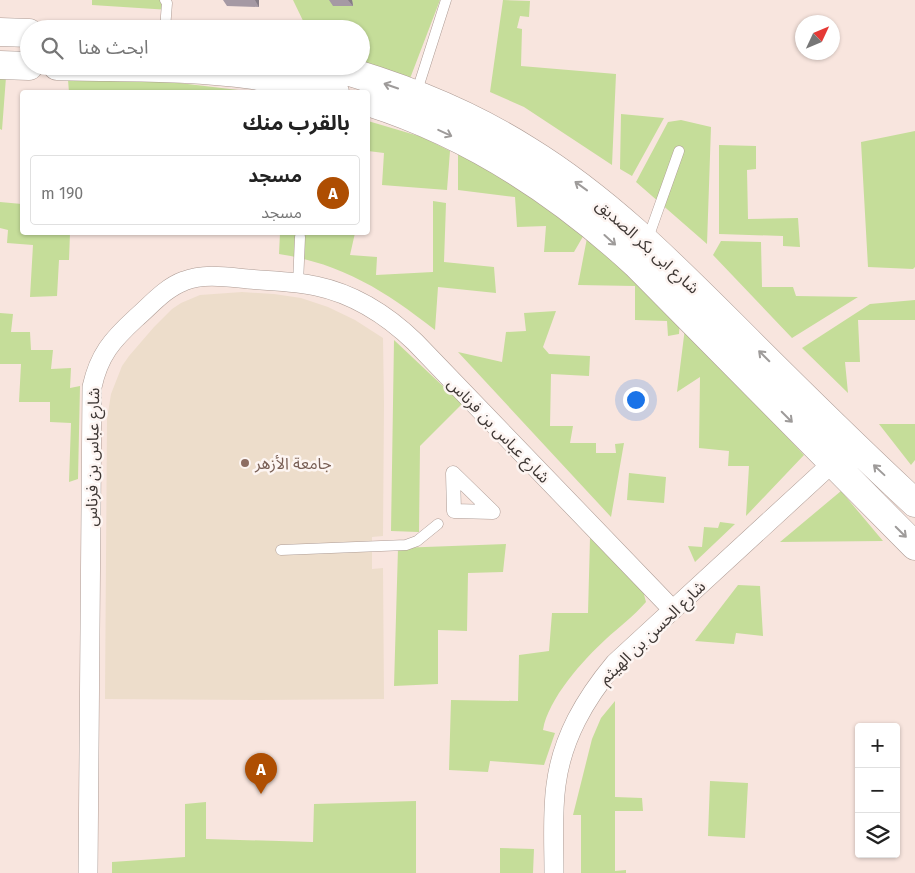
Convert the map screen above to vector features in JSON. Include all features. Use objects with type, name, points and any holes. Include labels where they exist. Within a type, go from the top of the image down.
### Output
[{"type":"main road","points":[[0,32],[20,33]]},
{"type":"main road","points":[[0,65],[20,66]]},
{"type":"main road","points":[[253,75],[327,90]]},
{"type":"main road","name":"شارع ابى بكر الصديق","points":[[359,75],[416,96],[486,127],[526,149],[592,195],[626,222],[647,242],[852,444],[915,503]]},
{"type":"main road","name":"شارع ابى بكر الصديق","points":[[370,103],[424,123],[463,141],[537,183],[572,208],[636,264],[915,546]]},
{"type":"street","name":"شارع عباس بن فرناس","points":[[88,873],[92,400],[95,375],[100,360],[108,346],[119,334],[164,292],[184,280],[210,276],[315,285],[356,300],[382,314],[402,330],[673,610]]},
{"type":"street","name":"شارع الحسن بن الهيثم","points":[[554,873],[554,809],[560,762],[576,718],[587,699],[615,663],[852,444]]},
{"type":"lane","points":[[165,0],[167,3],[166,20]]},
{"type":"lane","points":[[416,96],[446,0]]},
{"type":"lane","points":[[647,242],[680,151]]},
{"type":"lane","points":[[298,284],[300,237]]},
{"type":"lane","points":[[281,550],[406,545],[417,541],[438,524]]},
{"type":"shaded area","name":"جامعة الأزهر","points":[[242,292],[301,298],[328,307],[355,320],[383,338],[383,536],[372,537],[372,569],[383,568],[384,699],[105,699],[107,419],[111,394],[122,366],[129,356],[172,309],[200,295]]},
{"type":"green space","points":[[92,0],[170,0],[170,10],[92,5]]},
{"type":"green space","points":[[293,0],[440,0],[406,89],[443,114],[370,92],[370,90],[310,75],[370,75],[370,20],[303,20]]},
{"type":"green space","points":[[503,0],[530,1],[529,17],[520,16],[517,28],[522,29],[521,66],[616,74],[612,165],[524,107],[490,92]]},
{"type":"green space","points":[[0,76],[6,77],[2,130],[0,129]]},
{"type":"green space","points":[[68,80],[154,80],[238,90],[69,90]]},
{"type":"green space","points":[[621,114],[664,118],[632,176],[620,169]]},
{"type":"green space","points":[[681,120],[711,127],[707,244],[636,182],[668,122]]},
{"type":"green space","points":[[370,122],[422,137],[450,151],[447,190],[382,185],[384,153],[370,151]]},
{"type":"green space","points":[[915,131],[915,267],[913,269],[868,267],[861,142]]},
{"type":"green space","points":[[719,145],[756,146],[756,169],[747,170],[748,219],[798,218],[800,247],[783,246],[783,236],[719,234]]},
{"type":"green space","points":[[458,153],[500,175],[585,233],[574,252],[544,252],[546,226],[517,227],[515,197],[458,190]]},
{"type":"green space","points":[[433,201],[446,203],[444,262],[494,267],[496,293],[438,287],[435,330],[399,303],[362,281],[323,265],[279,254],[280,235],[355,235],[350,255],[377,257],[376,275],[433,272]]},
{"type":"green space","points":[[0,202],[20,204],[20,235],[70,235],[69,260],[59,260],[57,296],[30,297],[33,245],[7,243],[8,230],[0,228]]},
{"type":"green space","points":[[587,238],[680,319],[679,334],[668,336],[667,321],[635,320],[635,286],[578,285]]},
{"type":"green space","points":[[721,241],[761,242],[762,287],[793,287],[796,296],[858,297],[792,338],[713,255]]},
{"type":"green space","points":[[915,300],[915,320],[858,320],[860,362],[845,362],[848,393],[802,348],[870,304]]},
{"type":"green space","points":[[556,311],[543,347],[549,354],[590,356],[589,376],[551,374],[550,426],[573,426],[570,443],[596,443],[596,453],[616,453],[615,444],[624,443],[611,517],[458,352],[502,362],[506,332],[526,331],[524,313]]},
{"type":"green space","points":[[0,313],[13,314],[11,332],[30,332],[31,350],[53,350],[51,369],[71,368],[70,388],[80,386],[78,479],[69,482],[71,423],[50,422],[50,402],[19,402],[21,364],[0,364]]},
{"type":"green space","points":[[685,328],[804,455],[746,516],[749,466],[728,466],[729,451],[699,448],[700,377],[677,392]]},
{"type":"green space","points":[[394,340],[462,404],[420,446],[419,532],[391,531]]},
{"type":"green space","points":[[879,424],[915,424],[915,460],[911,465]]},
{"type":"green space","points":[[629,473],[666,477],[664,503],[627,500]]},
{"type":"green space","points":[[841,491],[883,541],[780,542]]},
{"type":"green space","points":[[720,522],[735,524],[695,562],[688,546],[702,547],[704,527],[718,528]]},
{"type":"green space","points":[[590,538],[643,591],[646,602],[587,658],[559,693],[546,718],[543,730],[555,733],[544,765],[490,761],[488,772],[449,770],[451,700],[518,701],[519,655],[549,651],[552,613],[588,613]]},
{"type":"green space","points":[[506,544],[503,572],[468,573],[467,631],[438,630],[438,684],[394,686],[398,548]]},
{"type":"green space","points":[[738,585],[760,586],[763,636],[736,633],[734,644],[695,641]]},
{"type":"green space","points":[[615,701],[615,797],[642,798],[643,811],[615,811],[615,871],[626,870],[626,873],[581,873],[581,815],[573,815],[592,739],[601,718]]},
{"type":"green space","points":[[710,781],[748,783],[745,838],[708,836]]},
{"type":"green space","points":[[416,801],[416,873],[112,873],[112,862],[185,857],[185,804],[206,802],[206,839],[313,842],[314,804]]},
{"type":"green space","points":[[500,848],[534,849],[533,873],[500,873]]},
{"type":"place","name":"جامعة الأزهر","points":[[245,463]]},
{"type":"place","name":"مسجد","points":[[261,794]]}]
